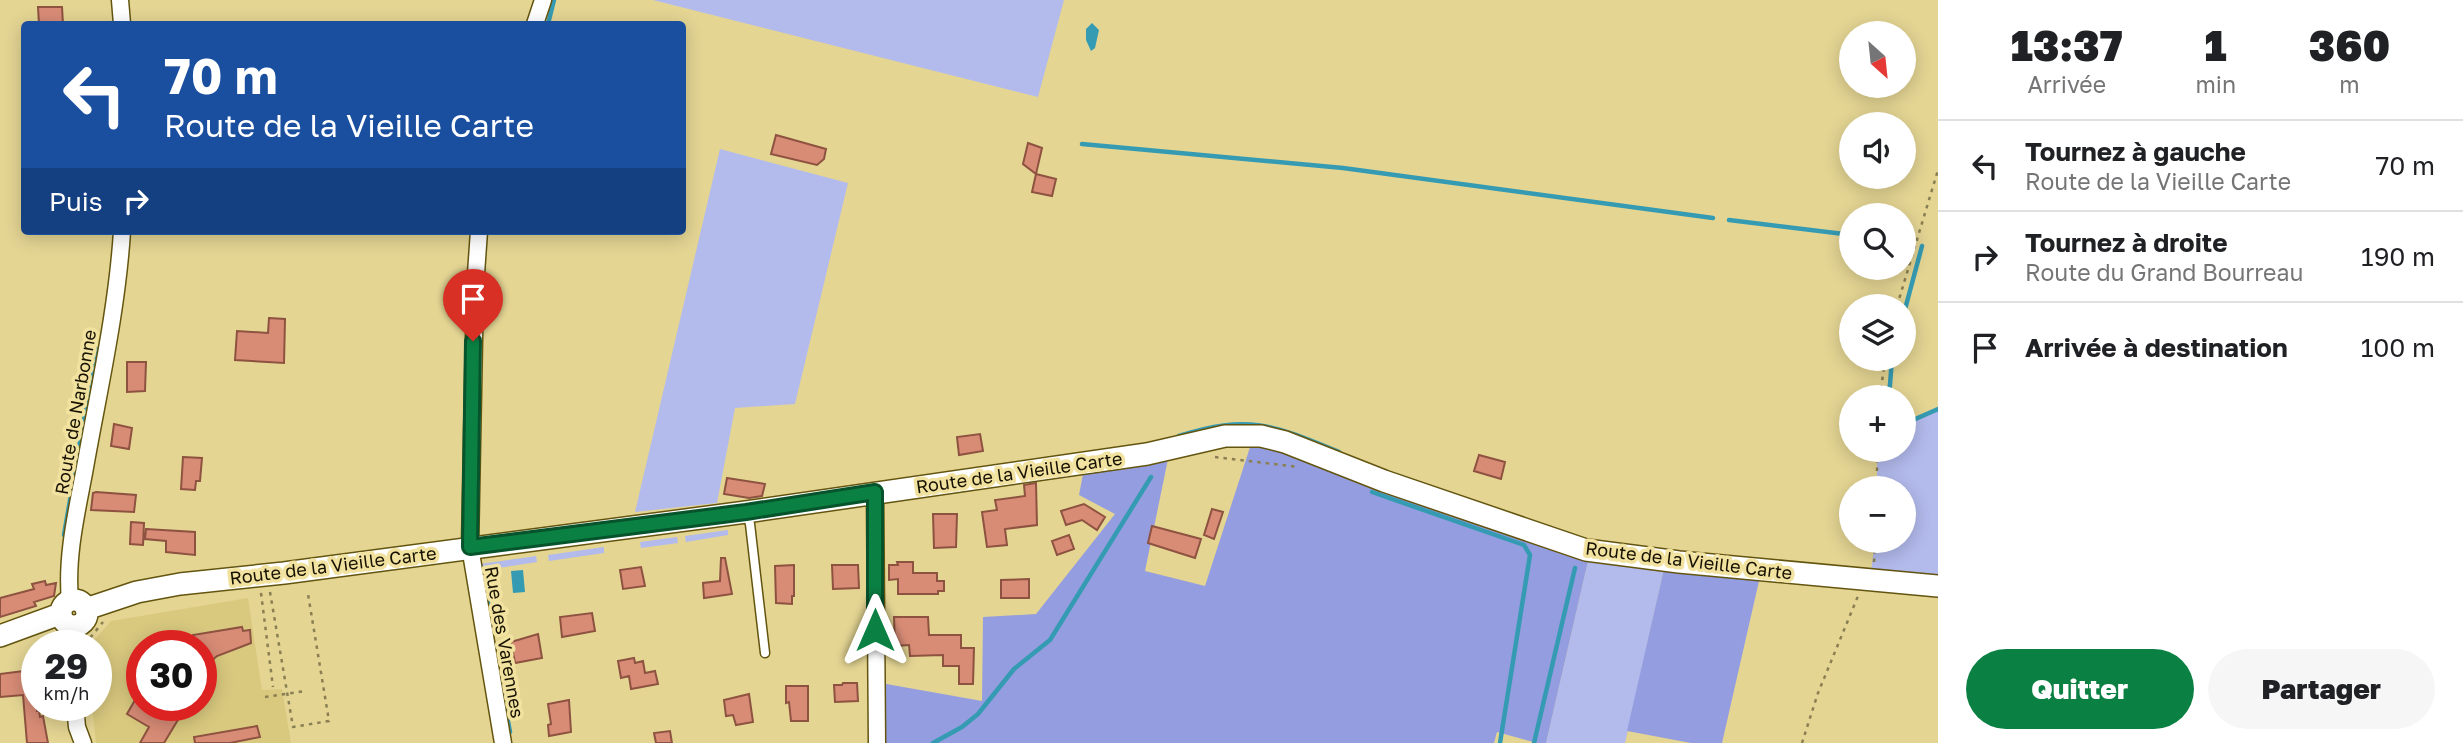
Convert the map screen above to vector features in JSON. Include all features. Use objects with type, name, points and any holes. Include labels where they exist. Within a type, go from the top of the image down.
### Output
[{"type":"street","points":[[120,0],[122,21]]},
{"type":"street","points":[[536,21],[544,0]]},
{"type":"street","name":"Route de Narbonne","points":[[77,619],[69,587],[72,537],[112,316],[122,235]]},
{"type":"street","name":"Rue des Varennes","points":[[479,235],[473,341],[470,547],[503,743]]},
{"type":"street","name":"Route de la Vieille Carte","points":[[0,636],[77,619],[120,596],[207,580],[284,573],[746,512],[1147,454],[1206,439],[1251,435],[1285,442],[1384,481],[1586,550],[1679,562],[1938,586]]},
{"type":"street","points":[[875,492],[877,743]]},
{"type":"street","points":[[76,735],[83,743]]},
{"type":"lane","points":[[746,512],[750,524],[765,653]]},
{"type":"path","points":[[1900,294],[1938,170]]},
{"type":"path","points":[[1205,455],[1300,467]]},
{"type":"path","points":[[1802,743],[1818,693],[1849,612],[1874,562],[1874,553]]},
{"type":"path","points":[[273,687],[260,590],[278,588]]},
{"type":"path","points":[[270,589],[293,727],[329,721],[308,594]]},
{"type":"path","points":[[265,697],[305,691]]},
{"type":"shaded area","points":[[653,0],[1064,0],[1038,97]]},
{"type":"shaded area","points":[[1092,23],[1099,30],[1095,48],[1091,51],[1086,40],[1086,29]]},
{"type":"shaded area","points":[[720,149],[848,183],[795,404],[735,408],[717,503],[635,512]]},
{"type":"shaded area","points":[[1938,411],[1938,576],[1871,571],[1873,553],[1916,553],[1916,476],[1877,476],[1877,462],[1916,462],[1916,421]]},
{"type":"shaded area","points":[[1252,441],[1588,561],[1546,743],[1497,732],[1494,743],[877,743],[875,682],[982,701],[983,617],[1036,614],[1115,514],[1079,495],[1084,469],[1168,459],[1145,571],[1205,586]]},
{"type":"shaded area","points":[[728,530],[728,535],[686,542],[685,536]]},
{"type":"shaded area","points":[[677,537],[678,543],[641,548],[640,542]]},
{"type":"shaded area","points":[[604,547],[604,553],[549,561],[548,555]]},
{"type":"shaded area","points":[[536,556],[537,562],[498,568],[485,584],[494,634],[488,635],[480,564]]},
{"type":"shaded area","points":[[1588,561],[1664,569],[1625,743],[1546,743]]},
{"type":"shaded area","points":[[1664,569],[1759,581],[1722,743],[1691,743],[1627,731]]},
{"type":"shaded area","points":[[523,570],[525,592],[513,593],[511,571]]},
{"type":"shaded area","points":[[248,598],[262,690],[282,689],[291,743],[96,743],[94,721],[112,721],[112,630],[103,630],[111,621]]},
{"type":"building","points":[[38,7],[62,7],[63,21],[39,21]]},
{"type":"building","points":[[776,135],[826,149],[824,159],[817,165],[771,154]]},
{"type":"building","points":[[1028,143],[1042,148],[1036,174],[1023,164]]},
{"type":"building","points":[[1036,174],[1056,179],[1052,196],[1032,192]]},
{"type":"building","points":[[269,318],[285,319],[284,363],[235,360],[237,331],[268,333]]},
{"type":"building","points":[[127,362],[146,362],[145,391],[127,392]]},
{"type":"building","points":[[114,424],[132,428],[129,449],[111,446]]},
{"type":"building","points":[[980,434],[983,451],[959,455],[957,437]]},
{"type":"building","points":[[1479,455],[1505,462],[1501,479],[1474,471]]},
{"type":"building","points":[[183,457],[202,458],[200,481],[196,481],[195,490],[181,489]]},
{"type":"building","points":[[727,478],[765,484],[762,496],[749,498],[724,494]]},
{"type":"building","points":[[1036,483],[1037,525],[1005,529],[1007,545],[987,547],[982,512],[997,510],[995,500],[1025,496],[1024,485]]},
{"type":"building","points":[[93,493],[136,495],[134,512],[91,510]]},
{"type":"building","points":[[1084,504],[1105,517],[1097,530],[1082,520],[1066,525],[1061,511]]},
{"type":"building","points":[[1212,509],[1223,512],[1214,539],[1204,535]]},
{"type":"building","points":[[933,514],[957,514],[956,547],[934,548]]},
{"type":"building","points":[[131,522],[144,523],[143,545],[130,544]]},
{"type":"building","points":[[1152,526],[1201,539],[1195,558],[1148,543]]},
{"type":"building","points":[[146,529],[195,532],[195,555],[166,552],[166,541],[145,539]]},
{"type":"building","points":[[1069,535],[1074,549],[1057,555],[1052,541]]},
{"type":"building","points":[[721,558],[725,558],[732,594],[704,598],[703,583],[720,581]]},
{"type":"building","points":[[897,562],[913,562],[913,573],[937,573],[937,581],[944,581],[944,591],[938,591],[938,594],[898,594],[898,579],[889,580],[889,565],[898,565]]},
{"type":"building","points":[[794,565],[792,604],[776,603],[775,566]]},
{"type":"building","points":[[832,565],[858,565],[859,588],[833,589]]},
{"type":"building","points":[[641,567],[645,586],[623,589],[620,570]]},
{"type":"building","points":[[1029,579],[1029,598],[1001,598],[1001,580]]},
{"type":"building","points":[[45,581],[46,585],[56,583],[54,596],[34,602],[36,606],[0,617],[0,598],[34,589],[32,584]]},
{"type":"building","points":[[592,613],[595,631],[562,637],[560,617]]},
{"type":"building","points":[[894,617],[928,617],[929,635],[961,635],[961,648],[974,648],[973,684],[959,684],[959,666],[943,666],[943,655],[910,656],[909,645],[895,646]]},
{"type":"building","points":[[242,627],[243,631],[250,630],[251,643],[217,656],[217,631]]},
{"type":"building","points":[[538,634],[542,658],[515,663],[511,642]]},
{"type":"building","points":[[634,658],[635,663],[643,661],[645,673],[655,671],[658,684],[631,689],[629,676],[621,678],[618,661]]},
{"type":"building","points":[[21,671],[21,695],[0,697],[0,674]]},
{"type":"building","points":[[857,683],[858,701],[835,702],[834,685]]},
{"type":"building","points":[[786,686],[808,686],[808,721],[791,721],[789,702],[786,703]]},
{"type":"building","points":[[749,694],[753,722],[736,725],[733,715],[726,716],[724,700]]},
{"type":"building","points":[[569,700],[571,732],[549,736],[548,725],[551,724],[548,704]]},
{"type":"building","points":[[25,721],[44,721],[48,743],[27,743]]},
{"type":"building","points":[[139,721],[177,721],[164,743],[140,743],[149,727]]},
{"type":"building","points":[[257,726],[260,737],[230,743],[195,743],[194,737]]},
{"type":"building","points":[[670,731],[672,743],[656,743],[654,733]]},
{"type":"waterway","points":[[549,21],[554,0]]},
{"type":"waterway","points":[[1082,144],[1343,168],[1713,218]]},
{"type":"waterway","points":[[1729,220],[1839,233]]},
{"type":"waterway","points":[[1909,294],[1922,246]]},
{"type":"waterway","points":[[64,535],[96,349]]},
{"type":"waterway","points":[[1890,385],[1891,371]]},
{"type":"waterway","points":[[1916,419],[1938,409]]},
{"type":"waterway","points":[[1179,436],[1224,425],[1243,424],[1278,429],[1339,452]]},
{"type":"waterway","points":[[933,743],[962,727],[978,714],[1014,669],[1050,640],[1151,477]]},
{"type":"waterway","points":[[1372,492],[1524,545],[1530,555],[1500,743]]},
{"type":"waterway","points":[[1534,743],[1575,568]]},
{"type":"waterway","points":[[485,585],[493,633]]},
{"type":"waterway","points":[[499,673],[510,732]]},
{"type":"route","points":[[473,341],[470,547],[746,512],[875,492],[875,630]]}]
